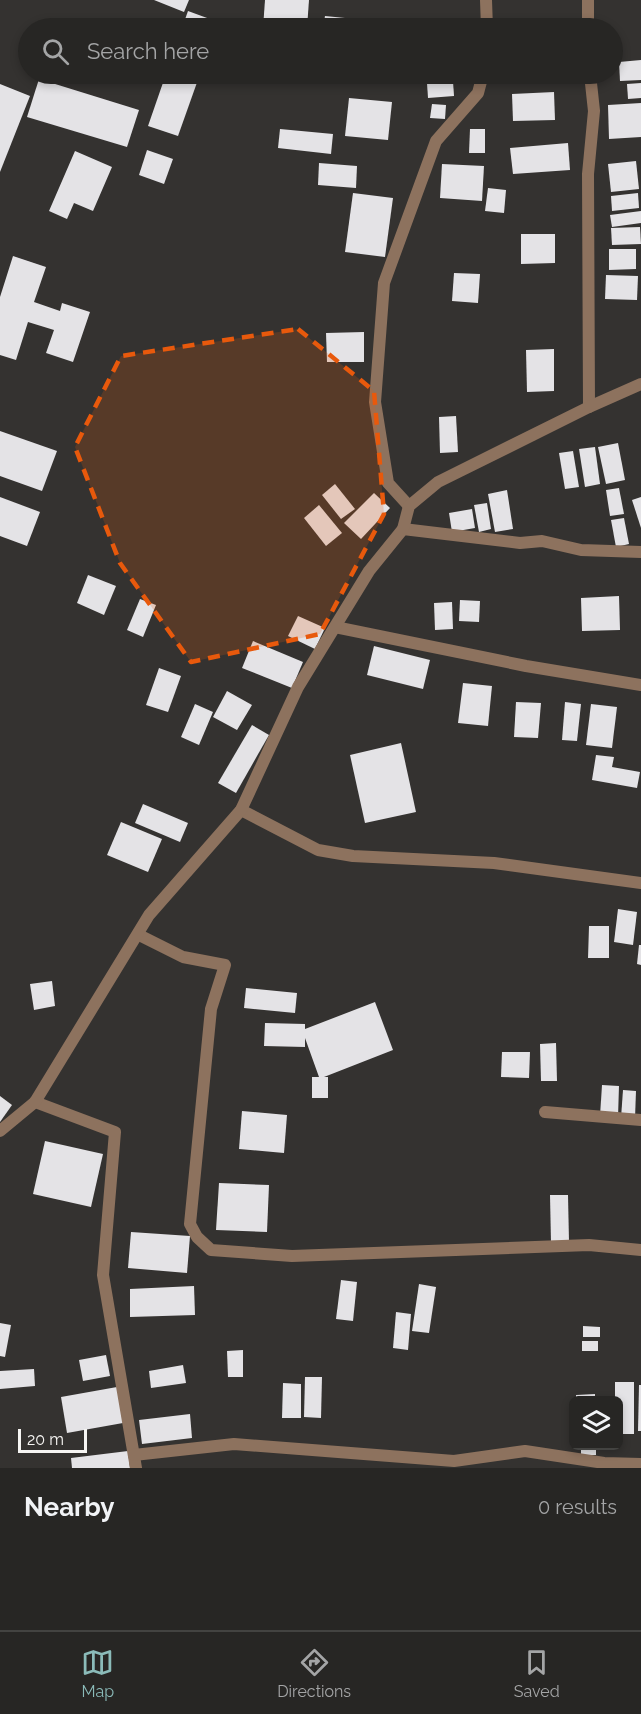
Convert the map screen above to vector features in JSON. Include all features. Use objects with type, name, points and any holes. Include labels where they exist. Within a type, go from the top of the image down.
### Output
[{"type":"street","points":[[486,0],[487,18]]},
{"type":"street","points":[[588,0],[588,18]]},
{"type":"street","points":[[409,506],[388,483],[375,402],[384,283],[436,141],[478,93],[480,84]]},
{"type":"street","points":[[589,407],[588,174],[594,111],[592,84]]},
{"type":"street","points":[[0,1131],[35,1102],[139,935],[149,915],[241,810],[298,687],[369,572],[403,529],[409,506],[438,482],[589,407],[641,384]]},
{"type":"street","points":[[403,529],[520,543],[542,541],[581,550],[641,552]]},
{"type":"street","points":[[335,627],[526,666],[641,685]]},
{"type":"street","points":[[241,810],[318,850],[353,856],[494,863],[641,883]]},
{"type":"street","points":[[139,935],[183,957],[225,965],[211,1009],[190,1224],[197,1237],[211,1250],[292,1256],[589,1245],[641,1250]]},
{"type":"street","points":[[35,1102],[115,1132],[103,1275],[136,1468]]},
{"type":"street","points":[[544,1112],[641,1120]]},
{"type":"street","points":[[134,1455],[234,1444],[454,1461],[525,1451],[604,1463],[641,1464]]},
{"type":"highlighted area","points":[[298,329],[374,391],[384,514],[320,634],[191,662],[120,563],[75,447],[121,356]]},
{"type":"building","points":[[154,0],[189,0],[184,12]]},
{"type":"building","points":[[265,0],[309,0],[308,18],[264,18]]},
{"type":"building","points":[[188,11],[207,18],[186,18]]},
{"type":"building","points":[[641,60],[641,80],[623,81],[623,62]]},
{"type":"building","points":[[641,83],[641,98],[628,99],[627,84]]},
{"type":"building","points":[[0,84],[30,96],[0,172]]},
{"type":"building","points":[[37,84],[55,84],[139,110],[127,147],[27,117]]},
{"type":"building","points":[[163,84],[196,84],[178,136],[148,126]]},
{"type":"building","points":[[427,84],[453,84],[454,96],[428,98]]},
{"type":"building","points":[[554,92],[555,120],[513,121],[512,94]]},
{"type":"building","points":[[349,98],[392,102],[388,140],[345,136]]},
{"type":"building","points":[[641,103],[641,137],[609,139],[608,105]]},
{"type":"building","points":[[432,104],[446,105],[445,119],[430,118]]},
{"type":"building","points":[[280,129],[333,134],[331,154],[278,148]]},
{"type":"building","points":[[470,129],[485,129],[485,153],[469,153]]},
{"type":"building","points":[[568,143],[570,170],[513,174],[510,148]]},
{"type":"building","points":[[147,150],[173,159],[164,184],[139,175]]},
{"type":"building","points":[[75,151],[112,167],[93,211],[74,203],[67,219],[49,211]]},
{"type":"building","points":[[636,161],[639,189],[611,192],[608,164]]},
{"type":"building","points":[[319,163],[357,166],[356,188],[318,185]]},
{"type":"building","points":[[442,164],[484,166],[482,201],[440,198]]},
{"type":"building","points":[[488,188],[506,190],[504,213],[485,211]]},
{"type":"building","points":[[353,193],[393,198],[385,257],[345,252]]},
{"type":"building","points":[[638,193],[639,208],[612,211],[611,196]]},
{"type":"building","points":[[641,211],[641,223],[612,227],[610,215]]},
{"type":"building","points":[[640,227],[641,244],[612,245],[611,228]]},
{"type":"building","points":[[521,234],[555,234],[555,263],[521,264]]},
{"type":"building","points":[[609,249],[636,249],[636,269],[609,270]]},
{"type":"building","points":[[13,256],[46,267],[34,302],[60,311],[62,303],[90,312],[73,362],[46,353],[54,330],[28,322],[16,360],[0,355],[0,297]]},
{"type":"building","points":[[454,273],[480,274],[478,303],[452,301]]},
{"type":"building","points":[[606,275],[638,276],[637,300],[605,299]]},
{"type":"building","points":[[364,332],[364,362],[327,362],[326,333]]},
{"type":"building","points":[[554,349],[554,391],[527,392],[526,350]]},
{"type":"building","points":[[456,416],[458,452],[440,453],[439,417]]},
{"type":"building","points":[[0,431],[57,451],[42,491],[0,476]]},
{"type":"building","points":[[618,443],[625,480],[606,484],[598,447]]},
{"type":"building","points":[[595,447],[600,484],[585,487],[579,449]]},
{"type":"building","points":[[573,451],[579,487],[565,489],[559,453]]},
{"type":"building","points":[[335,484],[355,509],[341,519],[322,495]]},
{"type":"building","points":[[619,488],[624,514],[610,516],[606,490]]},
{"type":"building","points":[[507,490],[513,529],[495,532],[488,494]]},
{"type":"building","points":[[374,493],[390,508],[361,539],[344,523]]},
{"type":"building","points":[[0,497],[40,512],[27,546],[0,536]]},
{"type":"building","points":[[641,497],[641,528],[632,500]]},
{"type":"building","points":[[487,503],[491,529],[479,532],[474,505]]},
{"type":"building","points":[[319,505],[342,533],[326,546],[304,518]]},
{"type":"building","points":[[472,509],[475,528],[452,532],[449,513]]},
{"type":"building","points":[[624,518],[629,544],[616,547],[611,520]]},
{"type":"building","points":[[88,575],[116,586],[104,615],[77,603]]},
{"type":"building","points":[[619,596],[620,630],[582,631],[581,598]]},
{"type":"building","points":[[140,599],[156,605],[143,637],[127,630]]},
{"type":"building","points":[[460,600],[480,601],[479,622],[459,621]]},
{"type":"building","points":[[452,602],[453,629],[435,630],[434,603]]},
{"type":"building","points":[[298,616],[325,628],[315,649],[288,636]]},
{"type":"building","points":[[253,641],[303,662],[292,688],[242,668]]},
{"type":"building","points":[[374,646],[430,660],[423,689],[367,675]]},
{"type":"building","points":[[159,668],[181,676],[168,712],[146,705]]},
{"type":"building","points":[[463,683],[492,686],[488,726],[458,723]]},
{"type":"building","points":[[227,691],[252,705],[237,730],[213,717]]},
{"type":"building","points":[[516,702],[541,703],[538,738],[514,737]]},
{"type":"building","points":[[565,702],[581,704],[577,741],[562,740]]},
{"type":"building","points":[[195,704],[213,712],[199,745],[181,737]]},
{"type":"building","points":[[591,704],[617,707],[612,748],[586,745]]},
{"type":"building","points":[[252,725],[269,735],[236,793],[218,783]]},
{"type":"building","points":[[401,743],[416,812],[365,823],[350,755]]},
{"type":"building","points":[[596,755],[614,757],[612,767],[640,772],[637,788],[592,780]]},
{"type":"building","points":[[143,804],[188,823],[180,842],[135,823]]},
{"type":"building","points":[[121,822],[162,839],[148,872],[107,855]]},
{"type":"building","points":[[618,909],[637,912],[633,945],[614,942]]},
{"type":"building","points":[[589,926],[609,926],[609,958],[588,958]]},
{"type":"building","points":[[639,945],[641,945],[641,965],[637,964]]},
{"type":"building","points":[[52,981],[55,1006],[34,1010],[30,984]]},
{"type":"building","points":[[246,988],[297,993],[295,1013],[244,1008]]},
{"type":"building","points":[[375,1002],[393,1050],[324,1077],[328,1077],[328,1098],[312,1098],[312,1077],[319,1077],[305,1038],[305,1047],[264,1046],[265,1023],[305,1024],[305,1029]]},
{"type":"building","points":[[556,1043],[557,1081],[541,1081],[540,1044]]},
{"type":"building","points":[[502,1052],[530,1052],[529,1078],[501,1077]]},
{"type":"building","points":[[602,1085],[619,1086],[618,1117],[600,1116]]},
{"type":"building","points":[[623,1090],[636,1091],[635,1118],[621,1118]]},
{"type":"building","points":[[0,1096],[12,1105],[0,1122]]},
{"type":"building","points":[[242,1111],[287,1115],[284,1153],[239,1149]]},
{"type":"building","points":[[45,1141],[103,1154],[91,1207],[33,1194]]},
{"type":"building","points":[[219,1183],[269,1185],[267,1232],[216,1230]]},
{"type":"building","points":[[550,1195],[568,1195],[569,1242],[551,1243]]},
{"type":"building","points":[[131,1232],[190,1236],[187,1273],[128,1268]]},
{"type":"building","points":[[341,1280],[357,1282],[353,1321],[336,1319]]},
{"type":"building","points":[[419,1284],[436,1287],[429,1333],[412,1331]]},
{"type":"building","points":[[194,1286],[195,1315],[130,1317],[130,1289]]},
{"type":"building","points":[[396,1312],[411,1314],[408,1350],[393,1348]]},
{"type":"building","points":[[0,1323],[11,1325],[5,1357],[0,1356]]},
{"type":"building","points":[[583,1326],[600,1327],[600,1337],[583,1337]]},
{"type":"building","points":[[582,1341],[598,1341],[598,1351],[582,1351]]},
{"type":"building","points":[[243,1350],[243,1377],[228,1377],[227,1351]]},
{"type":"building","points":[[106,1355],[110,1376],[83,1381],[79,1360]]},
{"type":"building","points":[[183,1365],[186,1383],[151,1388],[149,1371]]},
{"type":"building","points":[[34,1369],[35,1386],[0,1389],[0,1371]]},
{"type":"building","points":[[305,1377],[322,1377],[321,1418],[304,1417]]},
{"type":"building","points":[[615,1382],[634,1382],[634,1434],[623,1434],[623,1396],[615,1396]]},
{"type":"building","points":[[283,1383],[301,1384],[301,1418],[282,1418]]},
{"type":"building","points":[[639,1385],[641,1385],[641,1431],[638,1431]]},
{"type":"building","points":[[117,1387],[123,1423],[67,1433],[61,1397]]},
{"type":"building","points":[[595,1394],[595,1396],[576,1396]]},
{"type":"building","points":[[190,1414],[192,1438],[142,1444],[139,1420]]},
{"type":"building","points":[[581,1450],[596,1450],[596,1455],[581,1455]]},
{"type":"building","points":[[128,1451],[130,1468],[72,1468],[71,1458]]}]
